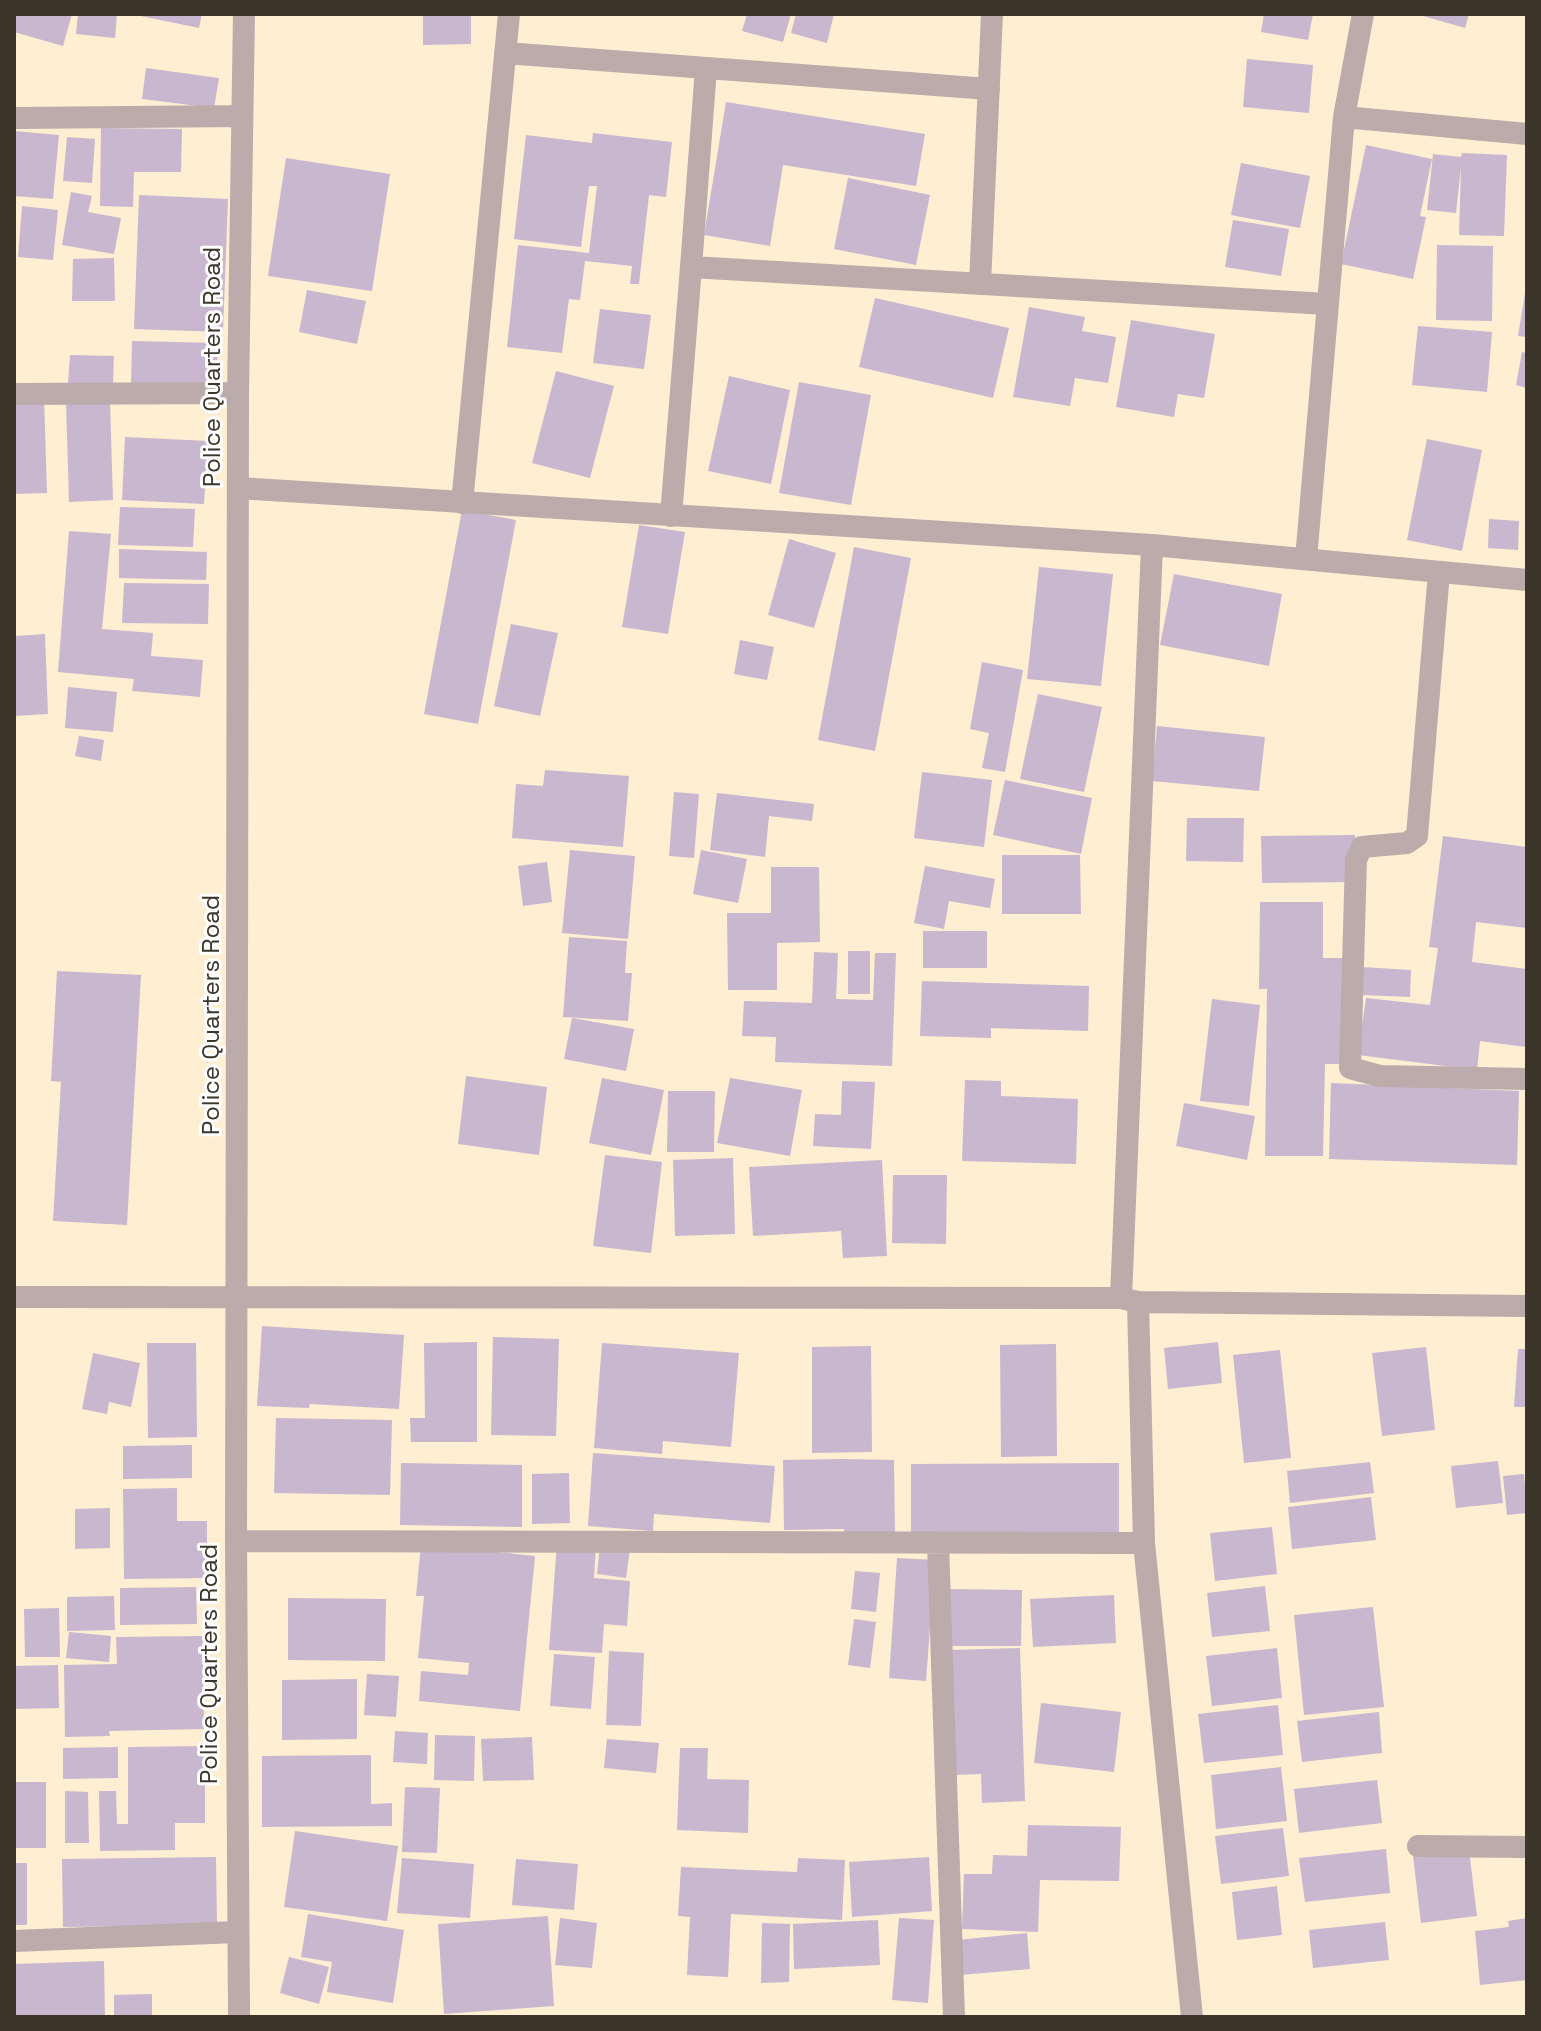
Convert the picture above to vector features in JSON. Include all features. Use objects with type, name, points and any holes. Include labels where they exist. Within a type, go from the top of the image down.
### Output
[{"type":"street","name":"Police Quarters Road","points":[[239,2017],[236,1541],[238,393],[244,14]]},
{"type":"street","points":[[462,503],[509,14]]},
{"type":"street","points":[[980,284],[992,14]]},
{"type":"street","points":[[1306,559],[1344,117],[1363,14]]},
{"type":"street","points":[[505,53],[989,89]]},
{"type":"street","points":[[671,516],[706,68]]},
{"type":"street","points":[[14,118],[242,116]]},
{"type":"street","points":[[1344,117],[1527,134]]},
{"type":"street","points":[[691,267],[1327,304]]},
{"type":"street","points":[[14,394],[238,393]]},
{"type":"street","points":[[238,488],[1152,545],[1527,580]]},
{"type":"street","points":[[1152,545],[1129,1300],[1144,1543],[1192,2017]]},
{"type":"street","points":[[1439,572],[1417,836],[1407,843],[1362,847],[1356,860],[1350,1068],[1380,1076],[1527,1079]]},
{"type":"street","points":[[14,1297],[1129,1300],[1527,1306]]},
{"type":"street","points":[[236,1541],[1144,1543]]},
{"type":"street","points":[[938,1544],[954,2017]]},
{"type":"street","points":[[1418,1846],[1527,1847]]},
{"type":"street","points":[[14,1941],[237,1932]]},
{"type":"street","points":[[1182,2017],[1202,2017]]},
{"type":"building","points":[[14,14],[72,14],[63,46],[14,32]]},
{"type":"building","points":[[78,14],[117,14],[115,38],[76,34]]},
{"type":"building","points":[[131,14],[202,14],[199,28]]},
{"type":"building","points":[[423,14],[471,14],[471,44],[423,45]]},
{"type":"building","points":[[747,14],[791,14],[783,42],[742,31]]},
{"type":"building","points":[[796,14],[834,14],[827,43],[791,33]]},
{"type":"building","points":[[1264,14],[1313,14],[1308,40],[1261,32]]},
{"type":"building","points":[[1416,14],[1469,14],[1465,28]]},
{"type":"building","points":[[1247,59],[1313,65],[1309,113],[1243,107]]},
{"type":"building","points":[[146,68],[219,78],[214,108],[142,99]]},
{"type":"building","points":[[726,102],[925,134],[916,186],[783,165],[770,246],[704,235]]},
{"type":"building","points":[[101,128],[182,129],[181,172],[134,172],[133,207],[100,206]]},
{"type":"building","points":[[14,131],[59,135],[53,199],[14,196]]},
{"type":"building","points":[[593,133],[672,142],[666,197],[649,195],[639,284],[630,284],[632,266],[585,261],[580,300],[569,299],[562,353],[507,347],[518,245],[589,253],[597,186],[589,186],[581,247],[514,239],[526,135],[592,143]]},
{"type":"building","points":[[67,137],[95,139],[92,183],[63,181]]},
{"type":"building","points":[[1366,145],[1432,159],[1420,216],[1426,217],[1413,279],[1341,264]]},
{"type":"building","points":[[1462,153],[1507,155],[1504,236],[1459,235],[1461,167],[1456,213],[1427,210],[1433,154],[1461,157]]},
{"type":"building","points":[[286,158],[390,174],[372,291],[268,276]]},
{"type":"building","points":[[1241,163],[1310,176],[1300,228],[1231,215]]},
{"type":"building","points":[[848,178],[930,195],[916,265],[834,249]]},
{"type":"building","points":[[71,192],[92,196],[88,212],[121,218],[114,254],[62,245]]},
{"type":"building","points":[[139,195],[228,199],[223,332],[134,329]]},
{"type":"building","points":[[22,206],[58,210],[53,260],[18,257]]},
{"type":"building","points":[[1233,220],[1289,229],[1281,276],[1225,267]]},
{"type":"building","points":[[1437,245],[1493,246],[1492,321],[1436,320]]},
{"type":"building","points":[[114,258],[115,301],[72,301],[73,259]]},
{"type":"building","points":[[307,290],[366,301],[357,344],[299,332]]},
{"type":"building","points":[[1527,293],[1527,337],[1518,336]]},
{"type":"building","points":[[875,298],[1009,328],[993,398],[859,367]]},
{"type":"building","points":[[1029,307],[1085,317],[1082,331],[1116,337],[1108,383],[1075,378],[1070,406],[1013,397]]},
{"type":"building","points":[[600,309],[651,315],[644,369],[593,363]]},
{"type":"building","points":[[1131,320],[1215,334],[1204,398],[1178,394],[1174,417],[1116,407]]},
{"type":"building","points":[[1418,326],[1492,332],[1487,392],[1412,385]]},
{"type":"building","points":[[132,341],[218,343],[216,386],[131,384]]},
{"type":"building","points":[[1522,352],[1527,353],[1527,388],[1516,385]]},
{"type":"building","points":[[70,355],[114,356],[113,385],[68,383]]},
{"type":"building","points":[[556,371],[614,386],[590,478],[532,463]]},
{"type":"building","points":[[729,376],[790,390],[771,484],[708,471]]},
{"type":"building","points":[[799,382],[871,395],[851,505],[779,493]]},
{"type":"building","points":[[14,398],[44,398],[47,493],[14,494]]},
{"type":"building","points":[[110,402],[113,500],[69,502],[66,403]]},
{"type":"building","points":[[125,437],[208,441],[204,504],[122,500]]},
{"type":"building","points":[[1427,439],[1482,450],[1462,551],[1407,540]]},
{"type":"building","points":[[120,507],[195,509],[193,547],[118,545]]},
{"type":"building","points":[[462,510],[516,520],[478,724],[424,714]]},
{"type":"building","points":[[1489,519],[1519,521],[1518,550],[1488,548]]},
{"type":"building","points":[[639,525],[685,532],[668,634],[622,627]]},
{"type":"building","points":[[69,531],[111,534],[102,629],[153,633],[151,656],[203,660],[200,697],[132,691],[134,679],[58,672]]},
{"type":"building","points":[[789,539],[836,553],[814,628],[768,615]]},
{"type":"building","points":[[854,547],[911,558],[875,751],[818,740]]},
{"type":"building","points":[[119,549],[207,552],[206,580],[119,578]]},
{"type":"building","points":[[1039,567],[1113,574],[1101,686],[1027,679]]},
{"type":"building","points":[[1174,574],[1282,594],[1269,666],[1160,645]]},
{"type":"building","points":[[124,583],[209,584],[208,624],[122,623]]},
{"type":"building","points":[[511,624],[558,633],[540,716],[494,706]]},
{"type":"building","points":[[45,634],[48,714],[14,716],[15,636]]},
{"type":"building","points":[[740,640],[774,647],[767,680],[734,674]]},
{"type":"building","points":[[982,662],[1023,670],[1005,772],[982,768],[989,733],[970,729]]},
{"type":"building","points":[[68,687],[117,692],[113,732],[65,728]]},
{"type":"building","points":[[1038,694],[1102,707],[1084,792],[1020,779]]},
{"type":"building","points":[[1157,726],[1265,737],[1259,791],[1152,781]]},
{"type":"building","points":[[79,736],[104,740],[101,761],[75,756]]},
{"type":"building","points":[[545,770],[629,776],[623,847],[512,838],[516,784],[543,786]]},
{"type":"building","points":[[922,772],[992,780],[984,847],[914,838]]},
{"type":"building","points":[[1005,780],[1092,798],[1081,854],[993,835]]},
{"type":"building","points":[[674,792],[699,794],[694,858],[669,856]]},
{"type":"building","points":[[717,793],[814,804],[812,821],[769,816],[765,857],[710,850]]},
{"type":"building","points":[[1187,818],[1244,818],[1243,862],[1186,861]]},
{"type":"building","points":[[1355,835],[1355,882],[1262,883],[1261,836]]},
{"type":"building","points":[[1443,836],[1527,847],[1527,928],[1476,922],[1472,962],[1527,969],[1526,1047],[1480,1041],[1477,1070],[1358,1055],[1366,998],[1430,1005],[1438,948],[1429,947]]},
{"type":"building","points":[[570,850],[635,856],[628,939],[562,933]]},
{"type":"building","points":[[701,850],[747,859],[738,903],[693,894]]},
{"type":"building","points":[[1002,855],[1080,855],[1081,914],[1002,914]]},
{"type":"building","points":[[547,862],[552,902],[523,906],[518,866]]},
{"type":"building","points":[[925,866],[995,879],[990,908],[949,901],[944,929],[914,923]]},
{"type":"building","points":[[771,867],[819,867],[820,942],[777,943],[777,990],[728,990],[727,913],[771,913]]},
{"type":"building","points":[[1260,902],[1323,902],[1323,958],[1344,958],[1343,1064],[1325,1064],[1323,1156],[1265,1156],[1267,989],[1259,989]]},
{"type":"building","points":[[923,931],[987,931],[987,968],[923,968]]},
{"type":"building","points":[[569,937],[627,941],[625,973],[632,973],[628,1021],[563,1017]]},
{"type":"building","points":[[848,951],[870,951],[870,994],[848,994]]},
{"type":"building","points":[[814,952],[838,953],[836,999],[873,1000],[875,953],[896,953],[892,1066],[775,1062],[776,1037],[742,1036],[744,1001],[812,1003]]},
{"type":"building","points":[[1362,967],[1411,970],[1410,997],[1361,995]]},
{"type":"building","points":[[57,971],[141,975],[127,1225],[53,1221],[61,1082],[51,1081]]},
{"type":"building","points":[[922,981],[1089,986],[1088,1031],[991,1028],[991,1038],[920,1036]]},
{"type":"building","points":[[1212,999],[1260,1005],[1249,1106],[1200,1101]]},
{"type":"building","points":[[572,1018],[634,1029],[626,1071],[564,1059]]},
{"type":"building","points":[[466,1076],[547,1087],[539,1155],[458,1144]]},
{"type":"building","points":[[602,1078],[664,1090],[651,1155],[589,1143]]},
{"type":"building","points":[[730,1078],[802,1090],[790,1156],[717,1143]]},
{"type":"building","points":[[965,1080],[1001,1081],[1001,1096],[1078,1099],[1076,1164],[962,1161]]},
{"type":"building","points":[[842,1081],[875,1082],[871,1149],[813,1146],[815,1114],[841,1115]]},
{"type":"building","points":[[1331,1083],[1519,1091],[1517,1165],[1329,1159]]},
{"type":"building","points":[[668,1091],[715,1091],[714,1152],[667,1152]]},
{"type":"building","points":[[1184,1103],[1255,1116],[1247,1160],[1176,1146]]},
{"type":"building","points":[[605,1155],[662,1162],[651,1253],[593,1246]]},
{"type":"building","points":[[733,1158],[735,1234],[675,1236],[673,1160]]},
{"type":"building","points":[[882,1160],[887,1256],[843,1258],[841,1231],[753,1236],[749,1167]]},
{"type":"building","points":[[893,1175],[947,1175],[946,1244],[892,1243]]},
{"type":"building","points":[[262,1326],[404,1335],[399,1409],[310,1404],[309,1408],[257,1406]]},
{"type":"building","points":[[493,1337],[559,1339],[556,1436],[491,1435]]},
{"type":"building","points":[[477,1342],[477,1442],[411,1442],[410,1418],[425,1418],[424,1343]]},
{"type":"building","points":[[1218,1342],[1222,1383],[1168,1389],[1164,1348]]},
{"type":"building","points":[[147,1343],[196,1343],[197,1437],[148,1438]]},
{"type":"building","points":[[602,1343],[739,1353],[731,1447],[663,1441],[662,1454],[594,1448]]},
{"type":"building","points":[[1056,1344],[1057,1456],[1001,1457],[1000,1345]]},
{"type":"building","points":[[871,1346],[872,1452],[812,1453],[812,1347]]},
{"type":"building","points":[[1426,1347],[1435,1430],[1382,1436],[1372,1353]]},
{"type":"building","points":[[1518,1349],[1527,1349],[1527,1407],[1514,1407]]},
{"type":"building","points":[[1280,1350],[1291,1458],[1244,1463],[1233,1355]]},
{"type":"building","points":[[93,1353],[140,1363],[131,1407],[109,1402],[107,1414],[82,1409]]},
{"type":"building","points":[[276,1418],[392,1420],[390,1495],[274,1493]]},
{"type":"building","points":[[192,1445],[192,1478],[123,1479],[123,1446]]},
{"type":"building","points":[[593,1453],[775,1466],[770,1523],[654,1514],[653,1531],[588,1526]]},
{"type":"building","points":[[783,1460],[894,1460],[895,1534],[844,1535],[844,1529],[784,1530]]},
{"type":"building","points":[[1498,1461],[1503,1503],[1456,1508],[1451,1466]]},
{"type":"building","points":[[1370,1462],[1374,1493],[1290,1503],[1287,1471]]},
{"type":"building","points":[[401,1463],[522,1465],[522,1527],[400,1525]]},
{"type":"building","points":[[1119,1463],[1119,1535],[911,1534],[911,1464]]},
{"type":"building","points":[[569,1473],[570,1523],[532,1524],[532,1474]]},
{"type":"building","points":[[1524,1474],[1527,1513],[1507,1515],[1503,1476]]},
{"type":"building","points":[[177,1488],[177,1521],[207,1521],[207,1578],[124,1579],[123,1489]]},
{"type":"building","points":[[1371,1497],[1376,1540],[1292,1549],[1288,1507]]},
{"type":"building","points":[[110,1508],[110,1548],[75,1549],[75,1509]]},
{"type":"building","points":[[1272,1527],[1277,1574],[1215,1581],[1210,1533]]},
{"type":"building","points":[[557,1543],[596,1546],[594,1578],[630,1581],[627,1626],[604,1624],[602,1653],[549,1650]]},
{"type":"building","points":[[421,1544],[535,1556],[520,1711],[419,1701],[421,1671],[468,1675],[469,1663],[418,1658],[424,1596],[416,1596]]},
{"type":"building","points":[[600,1545],[630,1549],[626,1578],[597,1574]]},
{"type":"building","points":[[897,1558],[935,1560],[926,1681],[889,1678]]},
{"type":"building","points":[[855,1571],[880,1573],[876,1612],[851,1609]]},
{"type":"building","points":[[1265,1586],[1270,1631],[1212,1637],[1207,1593]]},
{"type":"building","points":[[196,1587],[197,1624],[120,1625],[120,1588]]},
{"type":"building","points":[[947,1589],[1022,1590],[1021,1646],[947,1646]]},
{"type":"building","points":[[1114,1595],[1116,1643],[1033,1647],[1030,1599]]},
{"type":"building","points":[[114,1596],[115,1630],[67,1631],[67,1597]]},
{"type":"building","points":[[288,1598],[386,1599],[385,1661],[288,1660]]},
{"type":"building","points":[[1373,1607],[1384,1707],[1304,1715],[1294,1615]]},
{"type":"building","points":[[59,1608],[60,1657],[25,1657],[24,1609]]},
{"type":"building","points":[[854,1619],[876,1622],[870,1668],[848,1665]]},
{"type":"building","points":[[69,1632],[111,1636],[109,1662],[66,1658]]},
{"type":"building","points":[[203,1636],[204,1729],[109,1731],[110,1736],[65,1737],[64,1665],[117,1664],[116,1637]]},
{"type":"building","points":[[1020,1648],[1025,1801],[982,1803],[981,1774],[953,1775],[949,1650]]},
{"type":"building","points":[[1277,1648],[1282,1698],[1212,1706],[1206,1656]]},
{"type":"building","points":[[609,1651],[644,1653],[641,1726],[606,1725]]},
{"type":"building","points":[[554,1654],[595,1657],[591,1709],[550,1706]]},
{"type":"building","points":[[58,1665],[59,1708],[14,1709],[14,1666]]},
{"type":"building","points":[[367,1674],[399,1676],[396,1717],[364,1715]]},
{"type":"building","points":[[357,1679],[357,1739],[282,1740],[282,1680]]},
{"type":"building","points":[[1041,1703],[1121,1712],[1114,1772],[1034,1763]]},
{"type":"building","points":[[1278,1705],[1283,1755],[1204,1763],[1198,1714]]},
{"type":"building","points":[[1379,1712],[1382,1753],[1302,1762],[1297,1721]]},
{"type":"building","points":[[395,1731],[428,1733],[427,1764],[393,1762]]},
{"type":"building","points":[[435,1735],[475,1736],[474,1781],[434,1780]]},
{"type":"building","points":[[532,1737],[534,1780],[483,1781],[481,1739]]},
{"type":"building","points":[[607,1739],[659,1743],[656,1773],[604,1768]]},
{"type":"building","points":[[205,1746],[205,1823],[175,1823],[175,1850],[100,1851],[99,1791],[116,1791],[117,1824],[128,1824],[128,1747]]},
{"type":"building","points":[[118,1747],[118,1778],[63,1779],[63,1748]]},
{"type":"building","points":[[680,1748],[708,1748],[707,1779],[749,1780],[748,1833],[677,1830]]},
{"type":"building","points":[[371,1755],[371,1804],[392,1803],[392,1826],[262,1827],[262,1756]]},
{"type":"building","points":[[1281,1767],[1287,1821],[1216,1829],[1211,1775]]},
{"type":"building","points":[[1377,1780],[1382,1823],[1299,1833],[1294,1789]]},
{"type":"building","points":[[14,1782],[46,1782],[46,1848],[14,1848]]},
{"type":"building","points":[[405,1787],[440,1788],[437,1853],[402,1852]]},
{"type":"building","points":[[65,1791],[88,1792],[89,1843],[65,1843]]},
{"type":"building","points":[[1028,1825],[1121,1827],[1119,1881],[1040,1880],[1038,1932],[962,1929],[964,1874],[992,1874],[993,1855],[1027,1856]]},
{"type":"building","points":[[1283,1828],[1289,1876],[1221,1884],[1215,1836]]},
{"type":"building","points":[[295,1831],[398,1846],[387,1921],[284,1907]]},
{"type":"building","points":[[1386,1849],[1390,1893],[1305,1902],[1299,1858]]},
{"type":"building","points":[[1469,1850],[1477,1916],[1421,1923],[1413,1856]]},
{"type":"building","points":[[216,1857],[217,1925],[63,1927],[62,1859]]},
{"type":"building","points":[[929,1857],[932,1911],[852,1917],[849,1862]]},
{"type":"building","points":[[402,1858],[474,1864],[470,1918],[397,1913]]},
{"type":"building","points":[[798,1858],[845,1860],[842,1920],[731,1914],[728,1977],[687,1975],[690,1917],[678,1916],[681,1867],[797,1872]]},
{"type":"building","points":[[516,1859],[578,1864],[574,1910],[512,1905]]},
{"type":"building","points":[[14,1863],[27,1863],[27,1925],[14,1925]]},
{"type":"building","points":[[1277,1886],[1282,1935],[1237,1940],[1232,1892]]},
{"type":"building","points":[[308,1914],[404,1930],[393,2003],[327,1992],[332,1962],[301,1957]]},
{"type":"building","points":[[548,1916],[554,2006],[444,2014],[438,1924]]},
{"type":"building","points":[[560,1918],[597,1923],[592,1968],[555,1965]]},
{"type":"building","points":[[899,1918],[934,1920],[928,2003],[892,2000]]},
{"type":"building","points":[[1527,1918],[1527,1980],[1480,1985],[1475,1931],[1509,1927],[1508,1921]]},
{"type":"building","points":[[878,1920],[880,1965],[794,1969],[793,1924]]},
{"type":"building","points":[[1385,1922],[1389,1960],[1313,1968],[1309,1930]]},
{"type":"building","points":[[762,1923],[790,1924],[789,1982],[761,1983]]},
{"type":"building","points":[[1027,1933],[1030,1969],[960,1975],[957,1940]]},
{"type":"building","points":[[289,1957],[329,1967],[319,2004],[280,1993]]},
{"type":"building","points":[[104,1961],[105,2017],[14,2017],[14,1964]]},
{"type":"building","points":[[152,1994],[152,2017],[114,2017],[114,1995]]}]
